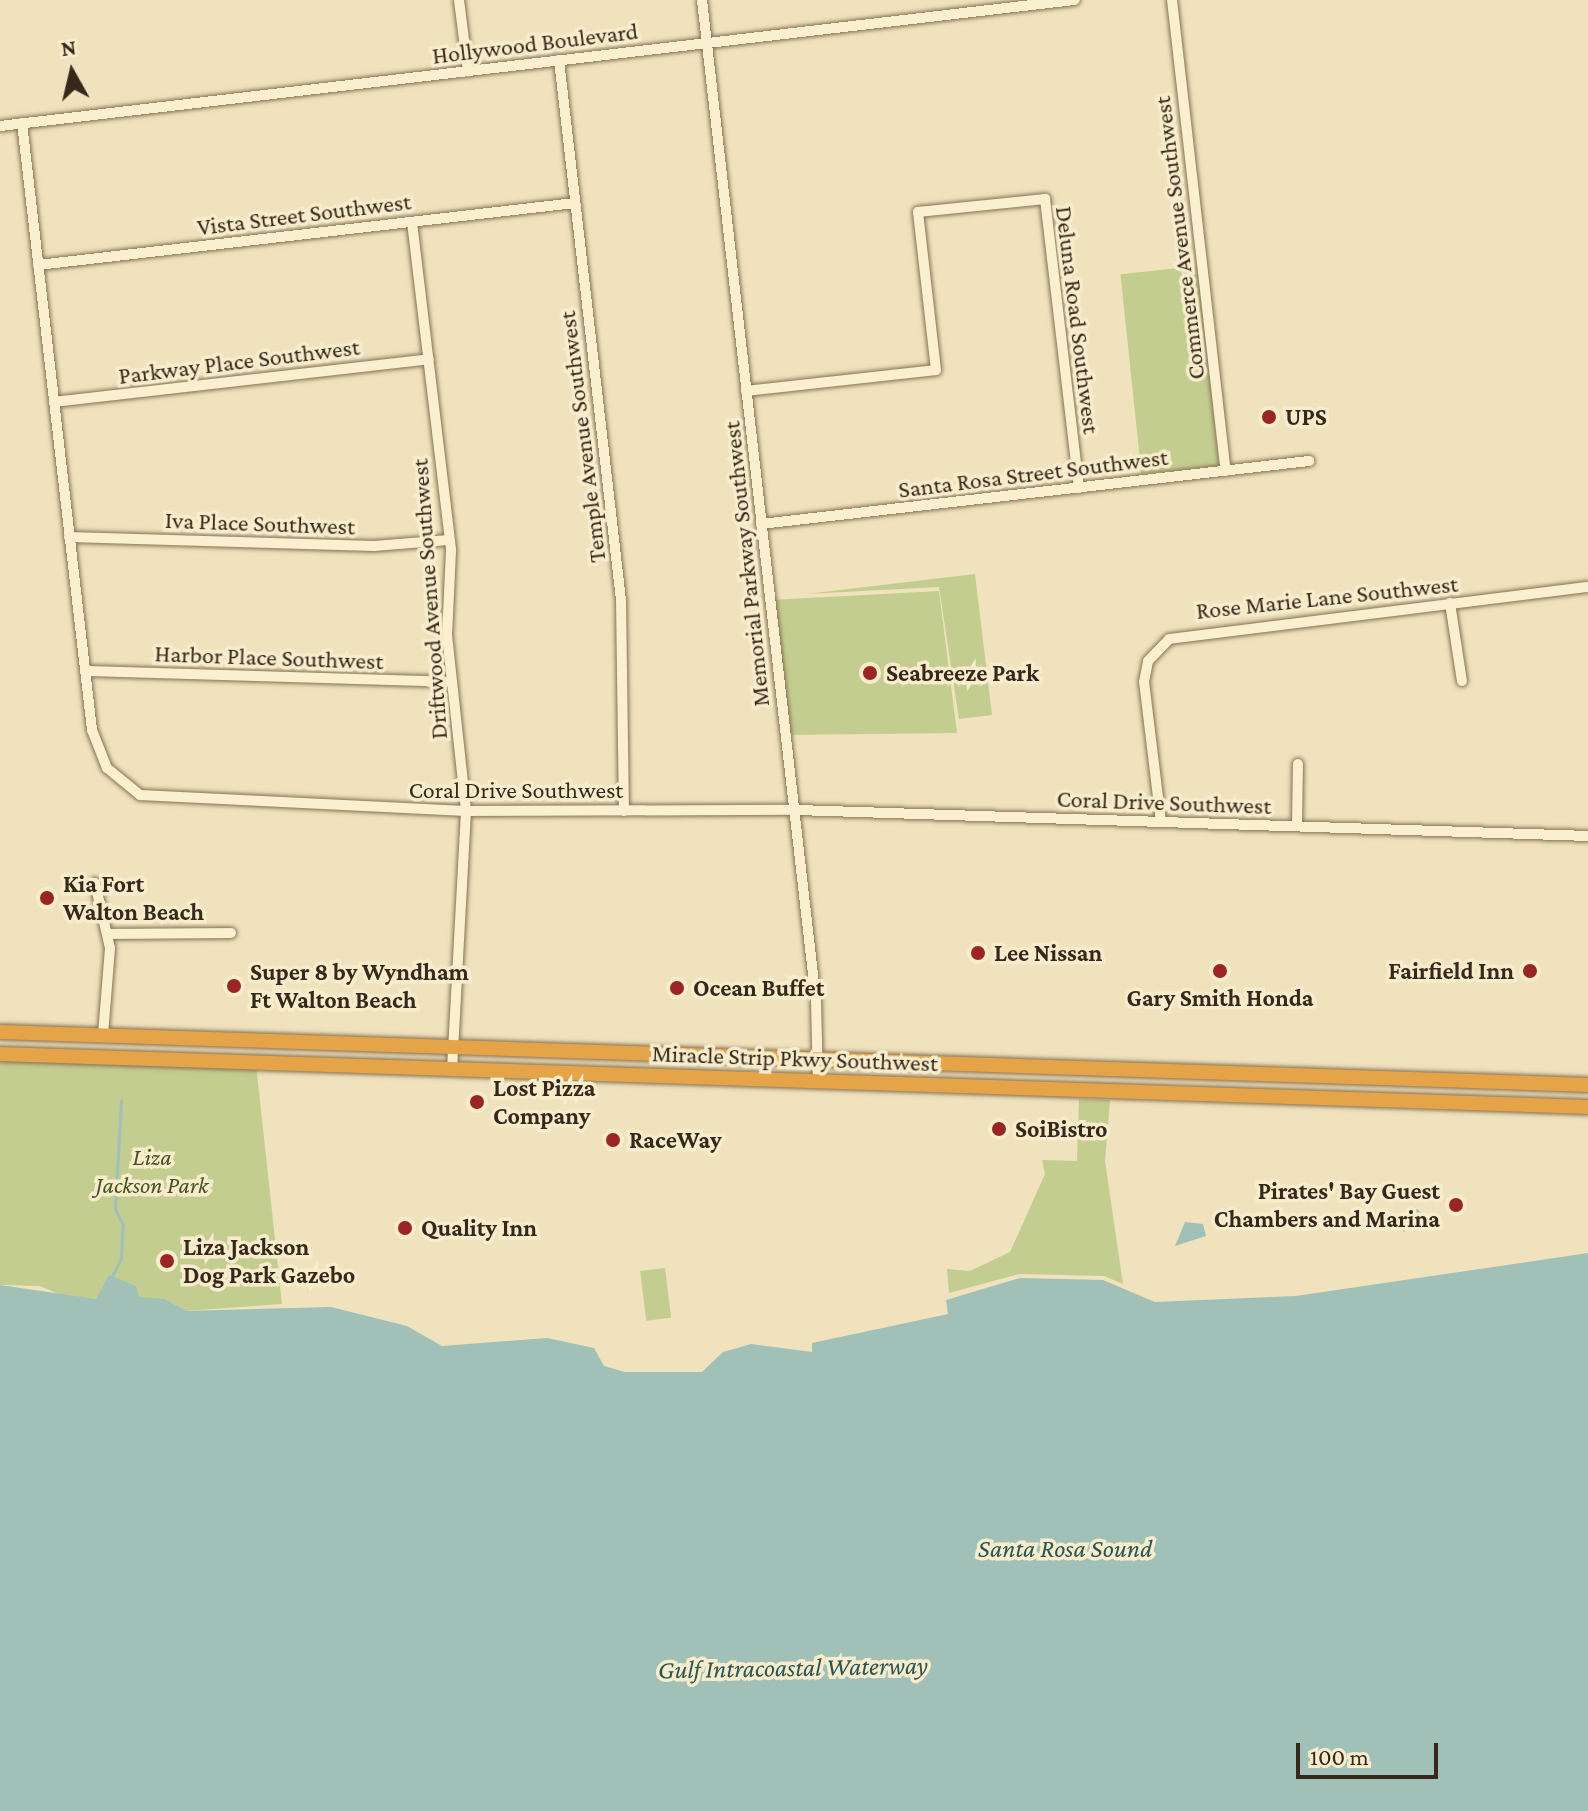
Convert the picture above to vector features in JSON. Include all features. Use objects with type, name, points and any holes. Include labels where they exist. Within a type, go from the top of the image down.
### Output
[{"type":"highway","name":"Miracle Strip Pkwy Southwest","points":[[0,1032],[1588,1085]]},
{"type":"highway","name":"Miracle Strip Pkwy Southwest","points":[[0,1054],[1588,1107]]},
{"type":"street","points":[[459,0],[468,71]]},
{"type":"street","name":"Memorial Parkway Southwest","points":[[702,0],[794,810],[819,1059],[818,1081]]},
{"type":"street","name":"Hollywood Boulevard","points":[[0,126],[1075,0]]},
{"type":"street","name":"Commerce Avenue Southwest","points":[[1172,0],[1226,471]]},
{"type":"street","name":"Temple Avenue Southwest","points":[[559,60],[621,600],[624,811]]},
{"type":"street","name":"Coral Drive Southwest","points":[[22,123],[85,671],[99,755],[140,795],[466,811],[794,810],[1588,836]]},
{"type":"street","name":"Deluna Road Southwest","points":[[746,391],[936,370],[918,212],[1045,199],[1079,488]]},
{"type":"street","name":"Vista Street Southwest","points":[[38,265],[575,203]]},
{"type":"street","name":"Driftwood Avenue Southwest","points":[[412,222],[449,540],[452,682],[466,811],[452,1070]]},
{"type":"street","name":"Parkway Place Southwest","points":[[54,402],[429,359]]},
{"type":"street","name":"Santa Rosa Street Southwest","points":[[761,524],[1309,461]]},
{"type":"street","name":"Iva Place Southwest","points":[[69,537],[374,546],[449,540]]},
{"type":"street","name":"Rose Marie Lane Southwest","points":[[1161,822],[1144,682],[1160,645],[1197,631],[1588,587]]},
{"type":"street","points":[[1450,603],[1462,681]]},
{"type":"street","name":"Harbor Place Southwest","points":[[85,671],[452,682]]},
{"type":"street","points":[[1297,826],[1298,764]]},
{"type":"street","points":[[95,883],[108,934],[103,1035]]},
{"type":"street","points":[[108,934],[231,933]]},
{"type":"green space","points":[[1198,266],[1219,466],[1141,474],[1120,274]]},
{"type":"green space","points":[[975,574],[992,715],[959,719],[939,587],[806,594]]},
{"type":"green space","name":"Seabreeze Park","points":[[939,591],[957,733],[785,735],[770,600]]},
{"type":"green space","name":"Liza Jackson Park","points":[[0,1054],[256,1064],[282,1304],[185,1311],[165,1299],[71,1299],[40,1286],[0,1285]]},
{"type":"green space","points":[[1079,1099],[1110,1100],[1105,1161],[1123,1284],[1104,1276],[1019,1274],[949,1293],[947,1269],[970,1271],[1010,1252],[1045,1174],[1042,1160],[1077,1161]]},
{"type":"green space","points":[[665,1268],[671,1318],[646,1321],[640,1271]]},
{"type":"water","points":[[1417,1209],[1433,1224],[1403,1232],[1402,1218]]},
{"type":"water","points":[[1185,1222],[1203,1224],[1206,1236],[1175,1246]]},
{"type":"water","name":"Santa Rosa Sound","points":[[1588,1253],[1588,1811],[0,1811],[0,1285],[96,1299],[109,1275],[136,1286],[139,1297],[165,1299],[186,1311],[331,1307],[407,1326],[442,1346],[547,1338],[594,1348],[604,1366],[625,1372],[702,1372],[723,1352],[751,1344],[812,1352],[812,1343],[948,1314],[946,1300],[1020,1278],[1103,1280],[1155,1302],[1296,1296]]},
{"type":"waterway","points":[[112,1276],[121,1258],[123,1225],[115,1209],[121,1100]]},
{"type":"place","name":"UPS","points":[[1269,417]]},
{"type":"place","name":"Seabreeze Park","points":[[870,673]]},
{"type":"place","name":"Kia Fort Walton Beach","points":[[47,898]]},
{"type":"place","name":"Lee Nissan","points":[[978,953]]},
{"type":"place","name":"Gary Smith Honda","points":[[1220,971]]},
{"type":"place","name":"Fairfield Inn","points":[[1530,971]]},
{"type":"place","name":"Super 8 by Wyndham Ft Walton Beach","points":[[234,986]]},
{"type":"place","name":"Ocean Buffet","points":[[677,988]]},
{"type":"place","name":"Lost Pizza Company","points":[[477,1102]]},
{"type":"place","name":"SoiBistro","points":[[999,1129]]},
{"type":"place","name":"RaceWay","points":[[613,1140]]},
{"type":"place","name":"Pirates' Bay Guest Chambers and Marina","points":[[1456,1205]]},
{"type":"place","name":"Quality Inn","points":[[405,1228]]},
{"type":"place","name":"Liza Jackson Dog Park Gazebo","points":[[167,1261]]},
{"type":"water label","name":"Gulf Intracoastal Waterway","points":[[793,1668]]}]
